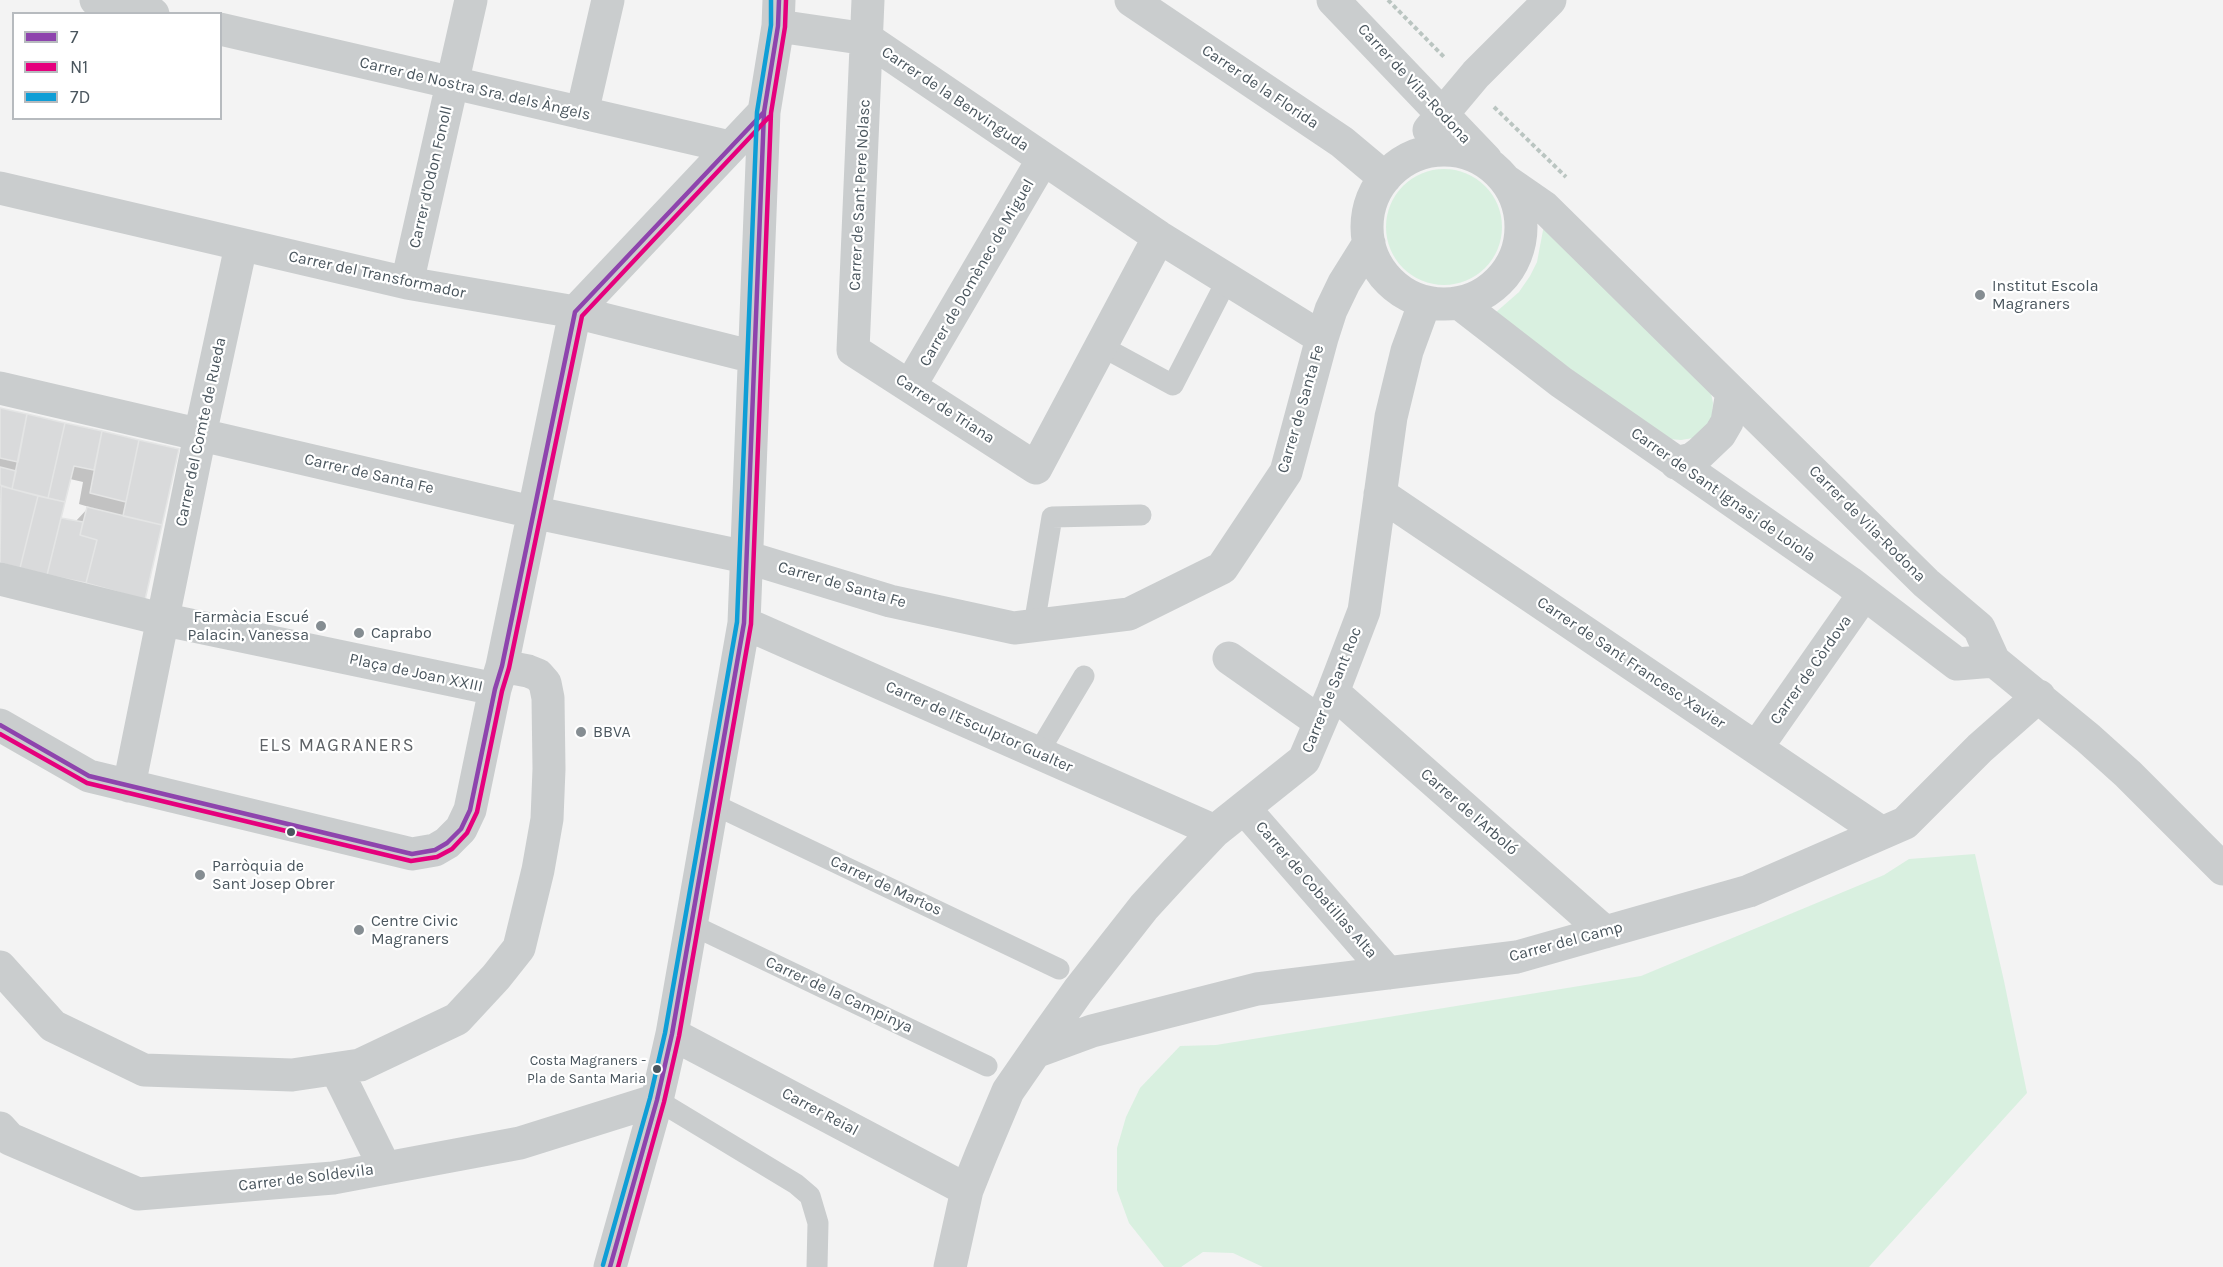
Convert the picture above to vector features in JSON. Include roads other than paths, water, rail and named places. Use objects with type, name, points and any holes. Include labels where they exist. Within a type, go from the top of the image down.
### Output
[{"type":"street","points":[[96,0],[145,12]]},
{"type":"street","name":"Carrer d'Odon Fonoll","points":[[407,284],[471,0]]},
{"type":"street","points":[[582,113],[608,0]]},
{"type":"street","name":"Carrer de Sant Pere Nolasc","points":[[853,350],[868,0]]},
{"type":"street","name":"Carrer de la Florida","points":[[1131,0],[1342,142],[1391,172]]},
{"type":"street","name":"Carrer de Vila-Rodona","points":[[1333,0],[1499,174],[1544,207],[1926,583],[1979,628],[1994,661],[2128,774],[2223,869]]},
{"type":"street","points":[[1391,172],[1420,154],[1445,150],[1462,152],[1479,158],[1499,174],[1514,195],[1520,212],[1521,229],[1519,246],[1503,277],[1491,289],[1476,298],[1459,303],[1442,304],[1425,302],[1395,287],[1383,274],[1374,259],[1367,225],[1369,208],[1375,192],[1391,172],[1476,74],[1550,0]]},
{"type":"street","points":[[610,1267],[657,1100],[672,1034],[744,623],[764,112],[779,13],[867,39]]},
{"type":"street","name":"Carrer de Nostra Sra. dels Àngels","points":[[222,29],[730,147]]},
{"type":"street","name":"Carrer de la Benvinguda","points":[[867,39],[1159,237],[1322,338]]},
{"type":"street","points":[[0,967],[53,1026],[144,1070],[292,1075],[360,1065],[457,1019],[496,977],[519,948],[538,870],[546,819],[549,769],[548,698],[545,683],[538,675],[498,677],[574,312],[764,112]]},
{"type":"street","name":"Carrer de Domènec de Miguel","points":[[910,386],[1043,159]]},
{"type":"street","name":"Carrer del Transformador","points":[[0,188],[407,284],[574,312],[754,357]]},
{"type":"street","points":[[1101,345],[1159,237]]},
{"type":"street","name":"Carrer de Santa Fe","points":[[0,388],[532,512],[746,557],[890,601],[1014,628],[1129,614],[1222,568],[1286,472],[1322,338],[1334,303],[1369,243]]},
{"type":"street","name":"Carrer del Comte de Rueda","points":[[161,619],[241,246]]},
{"type":"street","name":"Carrer de Sant Roc","points":[[950,1267],[967,1190],[1008,1091],[1035,1052],[1078,991],[1144,907],[1215,831],[1304,760],[1364,611],[1391,417],[1407,351],[1425,302]]},
{"type":"street","name":"Carrer de Sant Ignasi de Loiola","points":[[1459,303],[1561,382],[1864,594],[1957,664],[1994,661]]},
{"type":"street","name":"Carrer de Triana","points":[[853,350],[1036,468],[1101,345]]},
{"type":"street","points":[[1676,463],[1692,459],[1720,434],[1727,422],[1732,392]]},
{"type":"street","name":"Carrer de Sant Francesc Xavier","points":[[1380,494],[1882,833]]},
{"type":"street","name":"Plaça de Joan XXIII","points":[[0,579],[161,619],[325,654],[498,677],[470,810],[461,829],[447,843],[435,850],[412,854],[90,776],[0,725]]},
{"type":"street","name":"Carrer de Còrdova","points":[[1757,747],[1864,594]]},
{"type":"street","points":[[129,786],[161,619]]},
{"type":"street","name":"Carrer de l'Esculptor Gualter","points":[[744,623],[1215,831]]},
{"type":"street","points":[[1229,658],[1320,722]]},
{"type":"street","name":"Carrer de l'Arboló","points":[[1333,692],[1605,932]]},
{"type":"street","name":"Carrer del Camp","points":[[1035,1052],[1092,1031],[1257,988],[1517,957],[1749,891],[1905,823],[1980,748],[2038,696]]},
{"type":"street","name":"Carrer de Cobatillas Alta","points":[[1244,808],[1388,973]]},
{"type":"street","name":"Carrer Reial","points":[[672,1034],[967,1190]]},
{"type":"street","points":[[336,1069],[385,1168]]},
{"type":"street","name":"Carrer de Soldevila","points":[[0,1128],[10,1139],[138,1194],[333,1178],[520,1143],[657,1100]]},
{"type":"lane","points":[[1101,345],[1173,385],[1227,280]]},
{"type":"lane","points":[[1034,625],[1052,517],[1141,515]]},
{"type":"lane","points":[[1038,753],[1084,676]]},
{"type":"lane","name":"Carrer de Martos","points":[[713,804],[1059,969]]},
{"type":"lane","name":"Carrer de la Campinya","points":[[692,925],[987,1066]]},
{"type":"lane","points":[[657,1100],[776,1172],[810,1197],[818,1223],[817,1267]]},
{"type":"place","name":"Institut Escola Magraners","points":[[1980,295]]},
{"type":"place","name":"Farmàcia Escué Palacin, Vanessa","points":[[321,626]]},
{"type":"place","name":"Caprabo","points":[[359,633]]},
{"type":"place","name":"BBVA","points":[[581,732]]},
{"type":"place","name":"Parròquia de Sant Josep Obrer","points":[[200,875]]},
{"type":"place","name":"Centre Civic Magraners","points":[[359,930]]},
{"type":"place","name":"Costa Magraners - Pla de Santa Maria","points":[[657,1069]]},
{"type":"district","name":"ELS MAGRANERS","points":[[337,746]]}]
